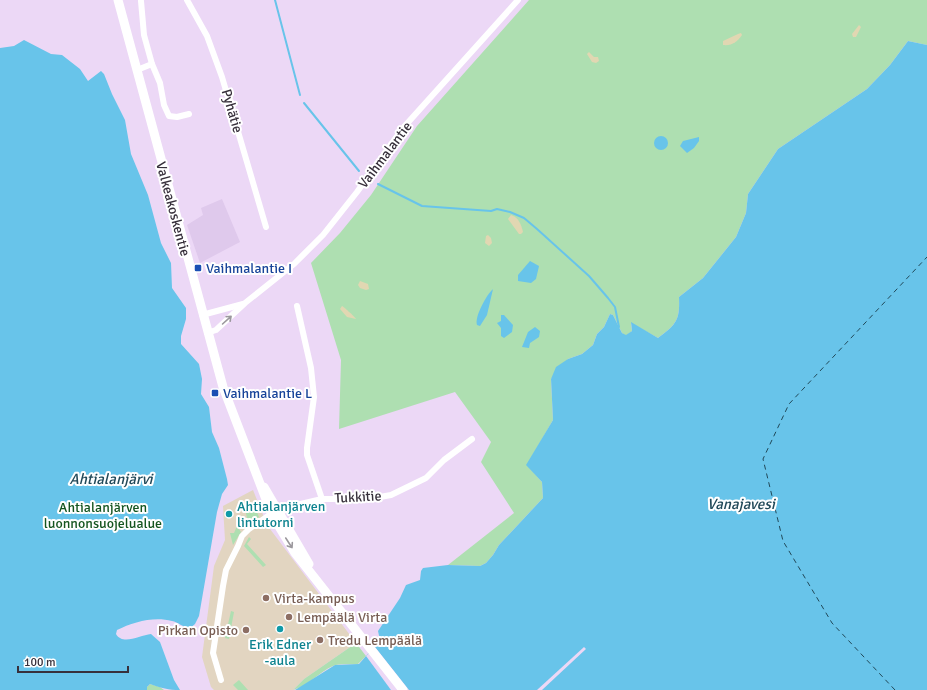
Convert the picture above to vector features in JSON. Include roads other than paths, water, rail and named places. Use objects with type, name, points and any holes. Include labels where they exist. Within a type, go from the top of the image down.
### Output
[{"type":"street","name":"Valkeakoskentie","points":[[118,0],[202,315],[232,415],[261,483],[266,505],[276,513],[290,545],[403,690]]},
{"type":"street","name":"Pyhätie","points":[[187,0],[207,36],[222,77],[266,227]]},
{"type":"street","name":"Vaihmalantie","points":[[207,332],[216,330],[294,264],[323,235],[404,128],[518,0]]},
{"type":"street","points":[[141,2],[142,24],[152,64],[160,83],[164,104],[169,116],[177,117],[188,114]]},
{"type":"street","points":[[137,70],[152,64]]},
{"type":"street","name":"Vaihmalantie","points":[[202,315],[245,304]]},
{"type":"street","points":[[297,306],[312,368],[314,397],[307,455],[322,499]]},
{"type":"street","name":"Tukkitie","points":[[221,680],[213,653],[226,570],[242,536],[257,523],[292,506],[322,499],[369,499],[391,495],[426,478],[444,460],[472,439]]},
{"type":"water","name":"Ahtialanjärvi","points":[[24,40],[51,54],[62,55],[80,69],[88,81],[101,71],[104,74],[125,120],[131,154],[148,195],[161,243],[171,263],[172,288],[186,308],[186,319],[181,336],[181,344],[199,364],[202,379],[201,394],[209,407],[212,432],[219,448],[228,485],[222,494],[217,512],[199,616],[195,624],[189,629],[176,622],[158,619],[137,622],[123,627],[117,630],[116,634],[127,640],[151,634],[160,642],[174,680],[180,690],[172,690],[150,684],[147,687],[147,690],[0,690],[0,48],[14,46]]},
{"type":"water","name":"Vanajavesi","points":[[908,41],[927,45],[927,690],[295,690],[335,665],[359,664],[380,640],[378,631],[400,598],[406,585],[420,580],[421,571],[423,568],[448,565],[480,566],[486,563],[499,545],[543,498],[542,482],[526,465],[553,420],[551,379],[556,367],[568,359],[582,354],[593,345],[597,334],[604,327],[610,314],[613,315],[622,333],[626,335],[632,331],[631,322],[658,338],[669,329],[678,317],[679,297],[703,278],[736,237],[746,213],[748,194],[778,149],[867,89],[890,65]]},
{"type":"water","points":[[661,136],[666,138],[668,143],[666,148],[661,150],[656,148],[654,143],[656,138]]},
{"type":"water","points":[[699,137],[699,141],[694,148],[687,153],[680,146],[683,141]]},
{"type":"water","points":[[530,261],[539,266],[536,279],[531,283],[518,281],[518,275]]},
{"type":"water","points":[[493,289],[487,315],[480,326],[477,325],[479,311]]},
{"type":"water","points":[[501,315],[504,315],[513,325],[512,332],[504,338],[501,336],[501,328],[497,323],[501,321]]},
{"type":"water","points":[[535,327],[540,331],[539,337],[530,343],[529,348],[522,347],[528,332]]},
{"type":"waterway","points":[[275,0],[300,95]]},
{"type":"waterway","points":[[304,103],[359,171]]},
{"type":"waterway","points":[[378,184],[422,206],[491,211],[497,209],[510,212],[524,218],[589,276],[615,307],[619,327]]},
{"type":"place","name":"Vaihmalantie I","points":[[198,268]]},
{"type":"place","name":"Vaihmalantie L","points":[[215,393]]},
{"type":"place","name":"Ahtialanjärven lintutorni","points":[[229,514]]},
{"type":"place","name":"Virta-kampus","points":[[266,598]]},
{"type":"place","name":"Lempäälä Virta","points":[[289,617]]},
{"type":"place","name":"Erik Edner -aula","points":[[280,629]]},
{"type":"place","name":"Pirkan Opisto","points":[[246,630]]},
{"type":"place","name":"Tredu Lempäälä","points":[[320,640]]},
{"type":"park label","name":"Ahtialanjärven luonnonsuojelualue","points":[[103,516]]}]
